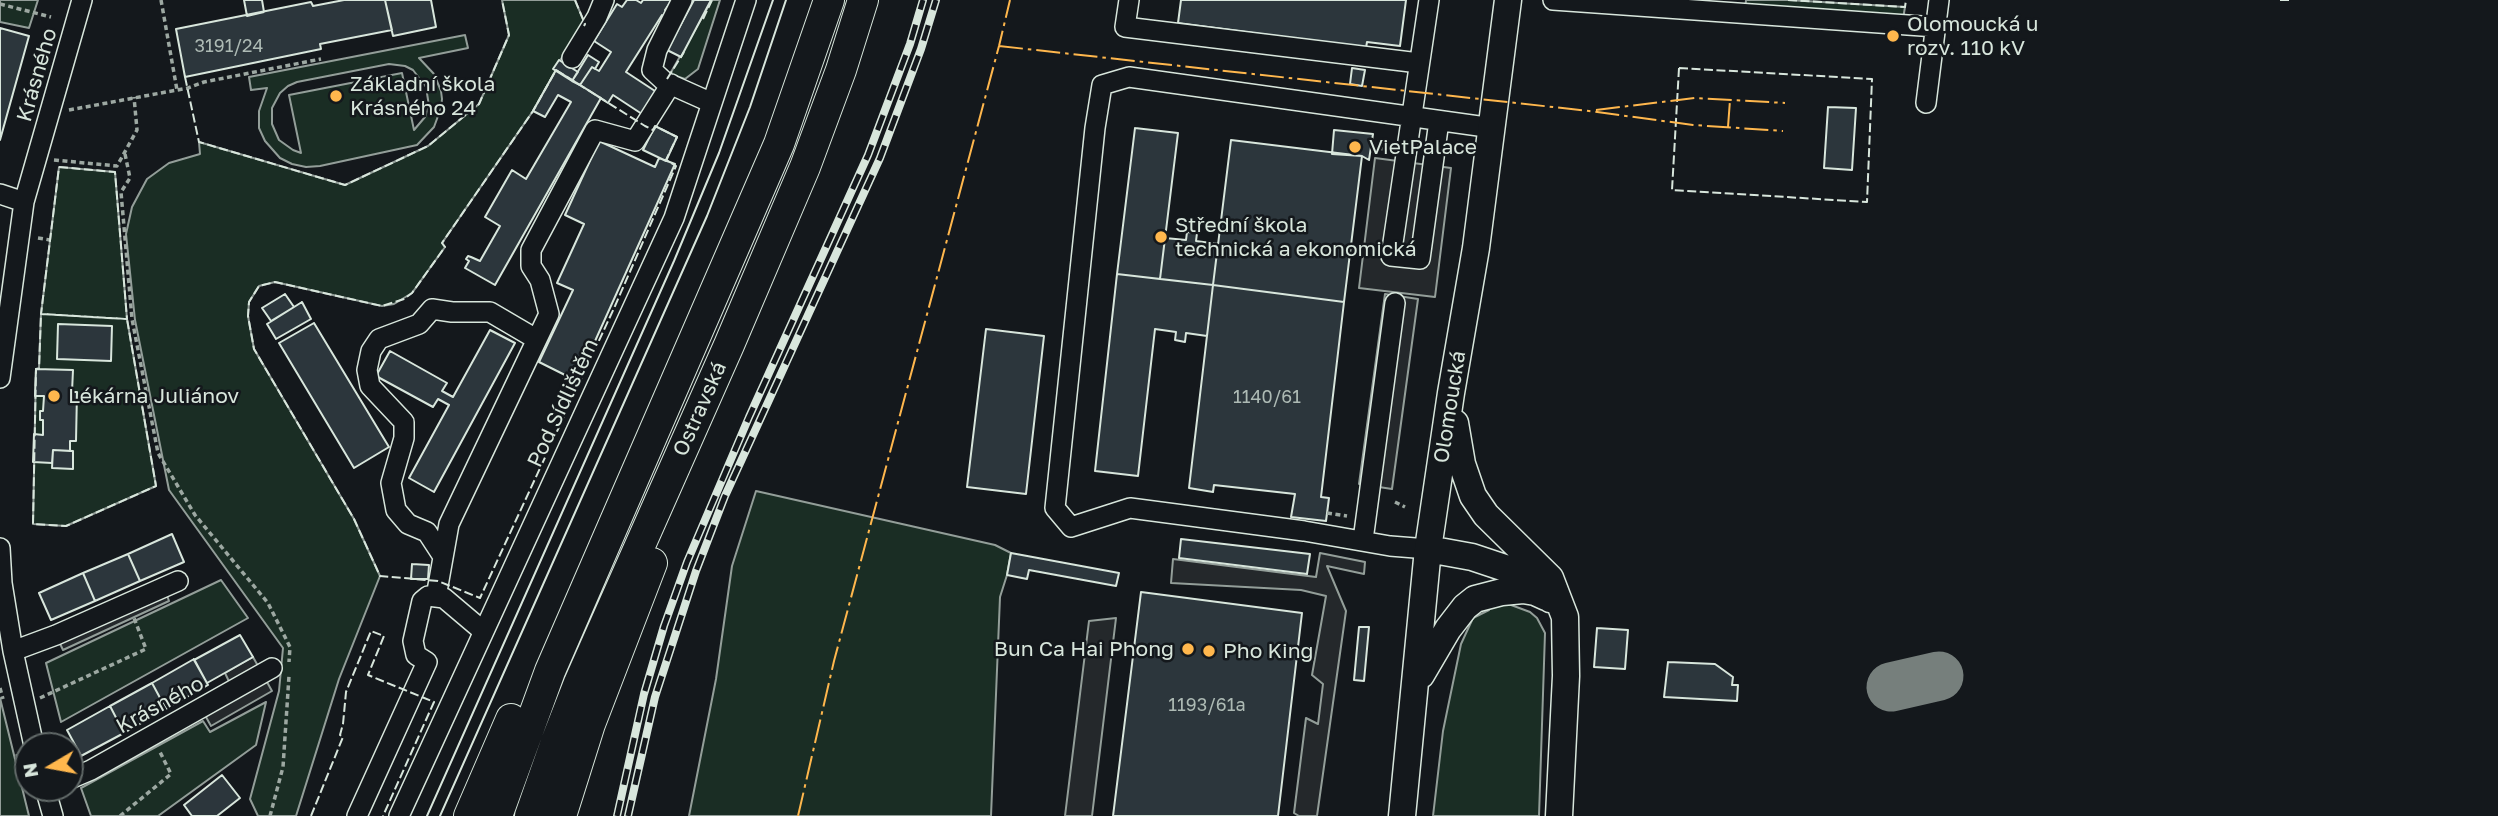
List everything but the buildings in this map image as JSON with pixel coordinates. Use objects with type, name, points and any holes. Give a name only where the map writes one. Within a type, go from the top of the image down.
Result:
[{"type":"highway","name":"Ostravská","points":[[497,816],[546,682],[779,144],[829,0]]},
{"type":"highway","name":"Ostravská","points":[[530,816],[579,683],[805,167],[841,70],[863,0]]},
{"type":"highway","points":[[561,816],[590,724],[688,473],[729,345]]},
{"type":"highway","points":[[469,816],[548,633],[621,485],[652,438]]},
{"type":"main road","name":"Olomoucká","points":[[1402,816],[1428,549],[1493,128],[1508,0]]},
{"type":"main road","points":[[1451,393],[1462,464],[1469,488],[1486,515],[1550,578],[1565,617],[1567,648],[1559,816]]},
{"type":"main road","points":[[1428,549],[1472,557],[1514,571],[1539,587],[1551,600],[1562,621],[1567,648]]},
{"type":"main road","points":[[1415,686],[1448,629],[1475,599],[1523,590],[1535,592],[1551,600]]},
{"type":"street","name":"Krásného","points":[[0,378],[8,254],[82,0]]},
{"type":"street","points":[[572,58],[604,0]]},
{"type":"street","points":[[682,0],[657,50],[652,70],[671,84],[712,103]]},
{"type":"street","name":"Pod Sídlištěm","points":[[399,816],[674,218],[746,0]]},
{"type":"street","points":[[1129,0],[1125,27],[1419,63]]},
{"type":"street","points":[[1429,0],[1391,256],[1420,259],[1439,121]]},
{"type":"street","points":[[1553,0],[1936,27]]},
{"type":"street","points":[[1926,103],[1939,0]]},
{"type":"street","points":[[1428,549],[1390,546],[1130,508],[1071,527],[1055,508],[1095,128],[1102,85],[1129,77],[1493,128]]},
{"type":"street","points":[[436,597],[449,524],[549,314],[540,280],[531,266],[531,250],[595,130],[635,141],[671,84]]},
{"type":"street","points":[[0,194],[24,202]]},
{"type":"street","points":[[1363,540],[1395,303]]},
{"type":"street","points":[[442,555],[427,532],[408,524],[396,510],[391,484],[404,438],[404,422],[370,386],[367,370],[370,351],[379,339],[419,324],[432,309],[490,312],[536,339]]},
{"type":"street","points":[[0,548],[1,584],[31,732]]},
{"type":"street","points":[[13,651],[178,581]]},
{"type":"street","points":[[357,816],[427,662],[416,656],[413,640],[422,601],[428,596],[444,598],[484,631]]},
{"type":"street","name":"Krásného","points":[[84,773],[272,668]]},
{"type":"path","points":[[161,0],[177,90]]},
{"type":"path","points":[[0,4],[51,17]]},
{"type":"path","points":[[63,111],[321,59]]},
{"type":"path","points":[[50,160],[117,166],[138,130],[134,97]]},
{"type":"path","points":[[1371,147],[1394,150]]},
{"type":"path","points":[[125,154],[130,178],[121,192],[132,319],[158,453],[195,515],[268,603],[290,647],[282,767],[270,816]]},
{"type":"path","points":[[33,237],[50,240]]},
{"type":"path","points":[[1395,502],[1405,507]]},
{"type":"path","points":[[1327,513],[1356,517]]},
{"type":"path","points":[[38,699],[146,649],[128,603]]},
{"type":"path","points":[[120,816],[171,774],[161,753]]},
{"type":"green space","points":[[0,0],[38,0],[29,28],[0,22]]},
{"type":"green space","points":[[502,0],[575,0],[585,24],[554,69],[556,70],[533,111],[442,243],[445,247],[412,293],[394,304],[382,306],[275,282],[259,286],[249,302],[248,316],[254,349],[354,519],[380,576],[339,679],[296,816],[258,816],[250,799],[279,691],[283,648],[169,490],[135,320],[126,234],[132,207],[147,179],[169,163],[200,154],[199,142],[345,185],[428,146],[479,104],[509,35]]},
{"type":"green space","points":[[712,0],[720,0],[698,69],[685,79],[670,74]]},
{"type":"green space","points":[[1746,0],[1905,7],[1903,19],[1745,12]]},
{"type":"green space","points":[[465,35],[468,48],[419,58],[434,74],[442,99],[434,127],[417,145],[320,166],[292,164],[280,158],[265,141],[259,128],[259,111],[267,88],[251,90],[249,77]],"holes":[[[389,64],[413,70],[426,87],[429,106],[425,117],[414,130],[402,73],[289,95],[301,153],[279,140],[272,124],[272,108],[280,93],[288,86]]]},
{"type":"green space","points":[[59,167],[115,172],[127,319],[156,486],[66,526],[33,524],[36,369],[39,368],[41,314]]},
{"type":"green space","points":[[756,491],[995,545],[1011,553],[1000,597],[991,816],[689,816],[716,679],[732,566]]},
{"type":"green space","points":[[221,580],[248,618],[61,722],[46,663]]},
{"type":"green space","points":[[1503,602],[1530,612],[1537,618],[1545,633],[1539,816],[1433,816],[1443,731],[1461,644],[1473,618],[1489,610],[1487,603]]},
{"type":"green space","points":[[0,698],[14,755],[14,802],[26,802],[29,816],[0,816]]},
{"type":"green space","points":[[266,702],[256,745],[158,816],[91,816],[84,796],[84,786],[203,721],[210,732]]},
{"type":"shaded area","points":[[1375,158],[1451,168],[1435,297],[1359,288]]},
{"type":"shaded area","points":[[1385,294],[1418,299],[1392,489],[1359,484]]},
{"type":"shaded area","points":[[1320,553],[1365,562],[1364,574],[1327,566],[1346,611],[1317,816],[1299,816],[1294,813],[1306,718],[1318,724],[1323,684],[1312,675],[1326,596],[1301,590],[1171,583],[1173,559],[1316,577]]},
{"type":"shaded area","points":[[164,587],[169,601],[63,650],[56,635]]},
{"type":"shaded area","points":[[1116,618],[1092,816],[1065,816],[1089,621]]},
{"type":"shaded area","points":[[253,657],[272,691],[211,726],[201,708],[233,690],[225,673]]},
{"type":"taxiway","points":[[1891,687],[1939,676]]},
{"type":"tram line","points":[[427,816],[674,261],[719,153],[773,0]]},
{"type":"tram line","points":[[440,816],[707,216],[750,107],[786,0]]},
{"type":"railway","points":[[617,816],[644,694],[687,562],[749,417],[868,155],[910,44],[923,0]]},
{"type":"railway","points":[[628,816],[655,697],[696,571],[725,496],[880,158],[921,49],[936,0]]},
{"type":"fence","points":[[185,77],[199,142],[345,185],[428,146],[479,104],[509,35],[502,0]]},
{"type":"fence","points":[[575,0],[584,26]]},
{"type":"fence","points":[[703,19],[712,0]]},
{"type":"fence","points":[[1788,0],[1905,7],[1906,0]]},
{"type":"fence","points":[[2280,0],[2289,0]]},
{"type":"fence","points":[[667,79],[684,52]]},
{"type":"fence","points":[[1679,68],[1872,79],[1867,202],[1672,190],[1679,68]]},
{"type":"fence","points":[[556,70],[645,126],[653,130],[655,126],[677,137],[666,160],[676,166],[615,306],[480,598],[438,581],[380,576],[354,519],[254,349],[248,316],[249,302],[259,286],[275,282],[382,306],[404,299],[412,293],[445,247],[442,243],[533,111],[556,70]]},
{"type":"fence","points":[[59,167],[115,172],[127,319],[41,314],[59,167]]},
{"type":"fence","points":[[41,314],[127,319],[156,486],[66,526],[33,524],[36,369],[39,369],[41,314]]},
{"type":"fence","points":[[311,816],[343,737],[340,735],[346,692],[371,631],[384,636],[368,675],[434,702],[383,816]]},
{"type":"power","points":[[798,816],[834,661],[1010,0]]},
{"type":"power","points":[[999,46],[1589,111],[1693,125],[1783,131]]},
{"type":"power","points":[[1596,110],[1695,98],[1785,103]]},
{"type":"power","points":[[1728,127],[1730,100]]},
{"type":"place","name":"Olomoucká u rozv. 110 kV","points":[[1893,36]]},
{"type":"place","name":"Základní škola Krásného 24","points":[[336,96]]},
{"type":"place","name":"VietPalace","points":[[1355,147]]},
{"type":"place","name":"Střední škola technická a ekonomická","points":[[1161,237]]},
{"type":"place","name":"Lékárna Juliánov","points":[[54,396]]},
{"type":"place","name":"Bun Ca Hai Phong","points":[[1188,649]]},
{"type":"place","name":"Pho King","points":[[1209,651]]}]
